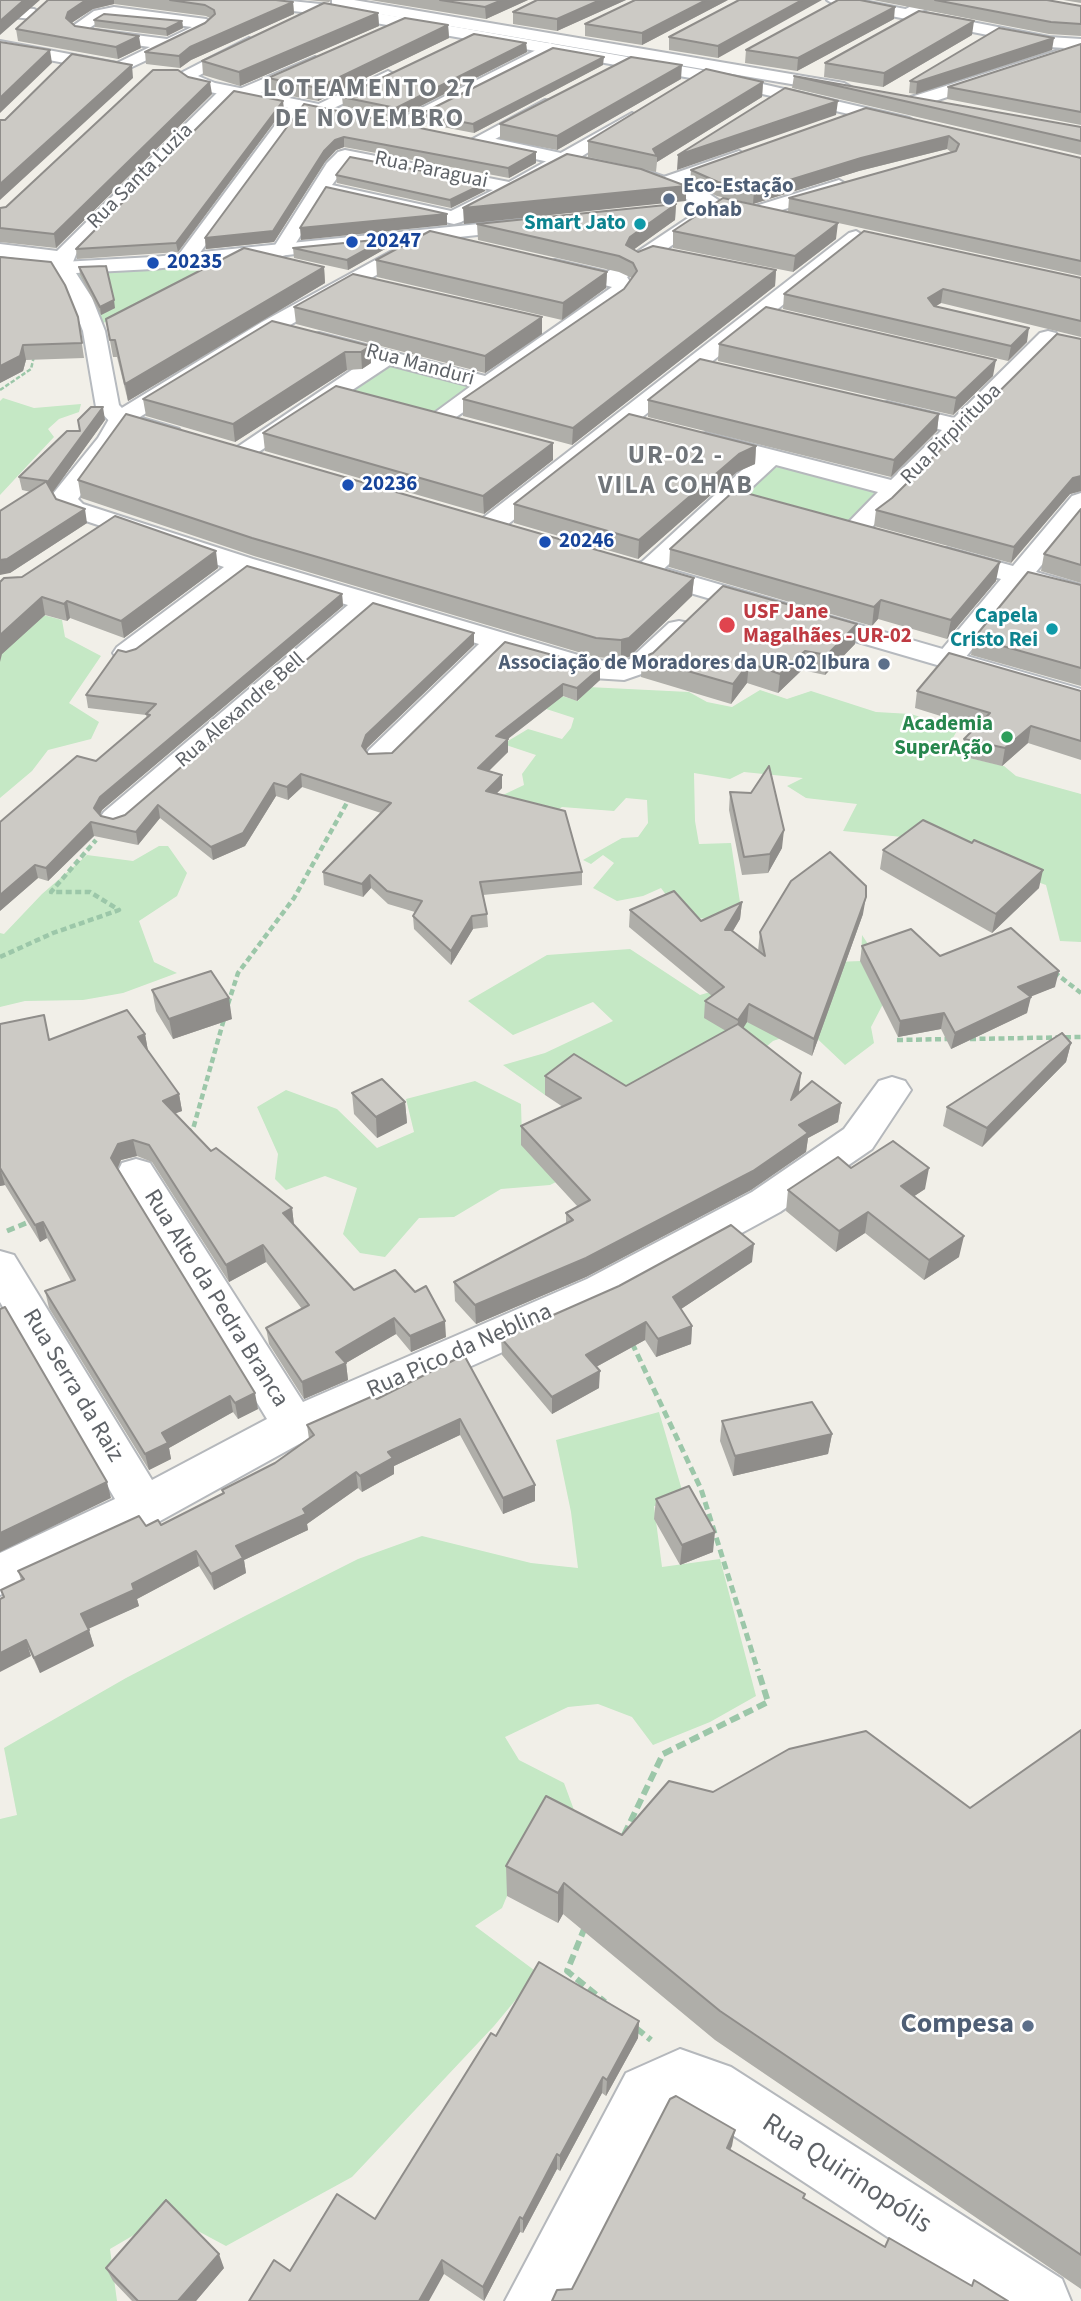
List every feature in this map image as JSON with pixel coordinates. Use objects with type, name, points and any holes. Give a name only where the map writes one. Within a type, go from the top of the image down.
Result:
[{"type":"street","points":[[237,0],[335,4],[480,31],[554,43],[643,52],[862,91]]},
{"type":"street","points":[[893,29],[936,0]]},
{"type":"street","points":[[817,14],[838,1],[1081,48]]},
{"type":"street","points":[[184,76],[198,66],[335,4]]},
{"type":"street","points":[[380,34],[438,5]]},
{"type":"street","points":[[0,11],[38,11],[1,42]]},
{"type":"street","points":[[119,68],[167,44],[206,24],[114,12],[100,14],[79,27],[80,32],[167,44]]},
{"type":"street","points":[[450,46],[512,16]]},
{"type":"street","points":[[383,122],[584,27]]},
{"type":"street","points":[[971,45],[995,31]]},
{"type":"street","points":[[604,74],[666,41]]},
{"type":"street","points":[[1,42],[119,68],[184,76],[196,83],[236,93],[422,130]]},
{"type":"street","points":[[554,43],[626,61],[783,92],[931,128]]},
{"type":"street","points":[[917,101],[1081,48]]},
{"type":"street","points":[[721,66],[745,53]]},
{"type":"street","points":[[236,93],[330,56]]},
{"type":"street","points":[[57,73],[69,58]]},
{"type":"street","points":[[800,80],[823,67]]},
{"type":"street","points":[[184,261],[308,107],[404,68]]},
{"type":"street","points":[[679,89],[702,75]]},
{"type":"street","points":[[760,107],[783,92]]},
{"type":"street","name":"Rua Santa Luzia","points":[[63,266],[236,93]]},
{"type":"street","points":[[897,97],[957,108]]},
{"type":"street","points":[[478,141],[558,98]]},
{"type":"street","points":[[282,250],[320,188],[454,218],[564,160],[645,110]]},
{"type":"street","points":[[828,125],[866,112]]},
{"type":"street","points":[[459,137],[656,180],[715,204],[791,222]]},
{"type":"street","points":[[656,180],[753,152]]},
{"type":"street","name":"Rua Paraguai","points":[[320,188],[336,163],[350,155],[513,188]]},
{"type":"street","points":[[656,180],[680,156]]},
{"type":"street","points":[[612,169],[619,180],[616,194]]},
{"type":"street","points":[[753,213],[857,181]]},
{"type":"street","points":[[669,212],[715,204]]},
{"type":"street","points":[[611,279],[715,204]]},
{"type":"street","points":[[0,263],[63,266],[184,261],[543,224]]},
{"type":"street","points":[[830,231],[881,242]]},
{"type":"street","points":[[480,249],[424,236],[270,327],[120,419],[109,440],[65,495],[65,501],[74,509],[244,565],[580,666],[624,671],[648,660],[716,593]]},
{"type":"street","points":[[523,536],[477,523],[576,456],[856,237]]},
{"type":"street","points":[[0,250],[63,266],[81,298],[94,331],[104,397],[108,407],[120,419],[275,464]]},
{"type":"street","points":[[649,252],[677,257]]},
{"type":"street","points":[[187,283],[242,255],[304,269]]},
{"type":"street","points":[[438,419],[620,293],[623,284],[532,261]]},
{"type":"street","points":[[0,275],[63,266]]},
{"type":"street","points":[[328,274],[379,286]]},
{"type":"street","points":[[772,277],[800,283]]},
{"type":"street","points":[[762,313],[788,319]]},
{"type":"street","points":[[94,331],[118,319]]},
{"type":"street","points":[[537,324],[563,330]]},
{"type":"street","name":"Rua Manduri","points":[[270,327],[489,384]]},
{"type":"street","name":"Rua Pirpirituba","points":[[854,530],[1014,372],[1059,341],[1021,332]]},
{"type":"street","points":[[216,447],[334,391],[387,358]]},
{"type":"street","points":[[695,365],[720,370]]},
{"type":"street","points":[[989,366],[1014,372]]},
{"type":"street","points":[[334,391],[360,398]]},
{"type":"street","points":[[859,402],[961,427]]},
{"type":"street","points":[[412,412],[463,426]]},
{"type":"street","points":[[622,420],[647,426]]},
{"type":"street","points":[[685,435],[898,489]]},
{"type":"street","points":[[551,449],[576,456]]},
{"type":"street","points":[[772,456],[742,501],[633,568],[1081,698]]},
{"type":"street","points":[[949,659],[1081,500]]},
{"type":"street","points":[[80,543],[113,521]]},
{"type":"street","points":[[917,547],[1081,593]]},
{"type":"street","points":[[127,653],[244,565]]},
{"type":"street","name":"Rua Alexandre Bell","points":[[115,819],[367,603]]},
{"type":"street","points":[[380,757],[499,640]]},
{"type":"street","name":"Rua Pico da Neblina","points":[[0,1575],[144,1507],[294,1425],[602,1290],[766,1202],[858,1139],[892,1090]]},
{"type":"street","name":"Rua Alto da Pedra Branca","points":[[136,1173],[294,1425]]},
{"type":"street","name":"Rua Serra da Raiz","points":[[0,1266],[144,1507]]},
{"type":"street","name":"Rua Quirinopólis","points":[[646,2093],[660,2084],[680,2077],[710,2087],[1040,2301]]},
{"type":"street","points":[[536,2301],[646,2093]]},
{"type":"path","points":[[0,390],[31,369],[34,356]]},
{"type":"path","points":[[136,1173],[193,1129],[238,973],[294,898],[337,817],[380,757]]},
{"type":"path","points":[[0,957],[53,933],[119,910],[90,892],[51,892],[68,868],[115,819]]},
{"type":"path","points":[[1051,970],[1081,993]]},
{"type":"path","points":[[897,1040],[1081,1037]]},
{"type":"path","points":[[0,1235],[37,1218]]},
{"type":"path","points":[[602,1290],[648,1371],[701,1489],[768,1703],[663,1754],[641,1805],[620,1841]]},
{"type":"path","points":[[586,1923],[567,1971],[607,2004]]},
{"type":"path","points":[[627,2020],[657,2045],[646,2093]]},
{"type":"green space","points":[[248,254],[97,326],[62,268]]},
{"type":"green space","points":[[390,365],[475,388],[438,414],[355,393],[350,389]]},
{"type":"green space","points":[[3,398],[34,408],[81,404],[79,412],[59,419],[48,429],[54,437],[0,495],[0,401]]},
{"type":"green space","points":[[788,467],[880,494],[855,519],[843,521],[751,497],[746,493],[770,470]]},
{"type":"green space","points":[[0,603],[62,620],[65,637],[101,656],[69,703],[99,722],[91,739],[48,750],[32,771],[0,798]]},
{"type":"green space","points":[[588,687],[689,692],[707,702],[732,707],[760,690],[787,699],[811,691],[876,712],[911,714],[958,729],[951,741],[961,756],[1004,766],[1016,776],[1081,794],[1081,942],[1060,941],[1046,885],[912,838],[843,831],[857,804],[806,798],[787,786],[803,778],[744,772],[730,779],[694,773],[695,821],[699,844],[731,843],[740,902],[723,920],[682,917],[661,888],[643,896],[617,901],[593,888],[614,863],[603,855],[591,864],[583,860],[622,838],[638,837],[648,823],[647,800],[626,798],[614,811],[562,807],[544,819],[486,803],[524,785],[522,774],[536,755],[503,744],[528,729],[562,739],[571,728],[574,718],[534,705],[549,692],[578,701]]},
{"type":"green space","points":[[159,846],[168,846],[187,873],[177,896],[139,921],[154,962],[177,973],[123,993],[83,1000],[25,1001],[0,1007],[0,933],[4,934],[42,894],[87,855],[133,861]]},
{"type":"green space","points":[[862,935],[894,983],[871,1027],[874,1043],[845,1065],[807,1029],[773,1041],[746,1064],[588,1166],[550,1185],[501,1189],[454,1217],[419,1218],[385,1257],[360,1253],[343,1234],[357,1188],[325,1176],[286,1190],[275,1179],[278,1154],[257,1107],[286,1090],[337,1109],[377,1148],[414,1132],[406,1099],[475,1081],[521,1104],[522,1139],[572,1112],[573,1073],[545,1095],[503,1065],[545,1053],[613,1021],[593,1002],[513,1035],[468,1001],[547,955],[630,949],[700,995],[809,963],[861,961]]},
{"type":"green space","points":[[659,1412],[687,1507],[654,1506],[662,1567],[720,1559],[756,1696],[710,1722],[653,1745],[632,1717],[598,1704],[568,1707],[505,1737],[519,1760],[564,1783],[574,1810],[596,1827],[507,1896],[502,1908],[475,1926],[538,1973],[494,2026],[352,2177],[226,2246],[168,2215],[110,2249],[117,2301],[0,2301],[0,1819],[17,1815],[4,1748],[126,1678],[243,1617],[358,1559],[422,1536],[531,1563],[578,1568],[571,1512],[556,1440]]},
{"type":"building","points":[[0,0],[24,0],[0,21]]},
{"type":"building","points":[[48,0],[86,0],[68,12],[66,18],[75,26],[139,36],[116,47],[16,29]]},
{"type":"building","points":[[170,0],[293,2],[190,47],[179,56],[145,52],[205,23],[215,14],[214,10],[205,5]]},
{"type":"building","points":[[440,0],[502,0],[485,7]]},
{"type":"building","points":[[537,0],[600,0],[557,19],[513,12]]},
{"type":"building","points":[[635,0],[706,0],[642,33],[585,24]]},
{"type":"building","points":[[739,0],[802,0],[718,46],[669,37]]},
{"type":"building","points":[[838,0],[860,0],[895,7],[798,58],[746,50]]},
{"type":"building","points":[[935,0],[1047,0],[1081,6],[1081,24],[1051,22]]},
{"type":"building","points":[[324,3],[378,13],[239,72],[202,61]]},
{"type":"building","points":[[919,11],[974,21],[884,73],[825,63]]},
{"type":"building","points":[[104,14],[182,21],[166,29],[94,20]]},
{"type":"building","points":[[405,18],[448,25],[317,88],[268,78]]},
{"type":"building","points":[[999,28],[1054,38],[917,82],[910,81]]},
{"type":"building","points":[[474,34],[526,43],[396,108],[342,97]]},
{"type":"building","points":[[0,42],[50,50],[0,98]]},
{"type":"building","points":[[1081,44],[1081,112],[948,87]]},
{"type":"building","points":[[553,48],[604,57],[473,124],[421,114]]},
{"type":"building","points":[[72,54],[132,65],[0,184],[0,120],[5,120]]},
{"type":"building","points":[[631,57],[682,65],[557,136],[500,124]]},
{"type":"building","points":[[706,69],[763,82],[653,149],[657,156],[588,141]]},
{"type":"building","points":[[153,70],[178,70],[188,77],[210,82],[54,234],[0,228],[0,208],[6,207]]},
{"type":"building","points":[[794,76],[1081,127],[1081,141]]},
{"type":"building","points":[[785,88],[838,101],[678,155]]},
{"type":"building","points":[[234,91],[283,101],[176,243],[76,249]]},
{"type":"building","points":[[304,104],[536,152],[508,168],[344,137],[335,140],[324,151],[273,231],[205,238]]},
{"type":"building","points":[[866,108],[1081,158],[1081,261],[789,198],[956,151],[959,144],[949,136],[861,158],[754,191],[718,182],[691,170]]},
{"type":"building","points":[[567,154],[641,169],[686,186],[463,208]]},
{"type":"building","points":[[350,157],[485,183],[450,200],[336,175]]},
{"type":"building","points":[[326,187],[447,214],[300,228]]},
{"type":"building","points":[[723,198],[838,223],[795,256],[673,231]]},
{"type":"building","points":[[676,204],[630,237],[626,245],[638,252],[653,246],[776,270],[573,428],[463,399],[624,289],[637,271],[633,263],[619,256],[477,224]]},
{"type":"building","points":[[430,231],[607,272],[563,303],[376,260]]},
{"type":"building","points":[[864,231],[1081,278],[1081,321],[943,289],[928,298],[934,306],[1029,328],[1011,346],[784,294]]},
{"type":"building","points":[[385,239],[347,260],[293,248]]},
{"type":"building","points":[[244,248],[324,267],[125,384],[115,340],[110,340],[106,319]]},
{"type":"building","points":[[0,257],[51,262],[65,285],[78,317],[82,343],[23,345],[20,356],[0,366]]},
{"type":"building","points":[[106,266],[114,300],[100,307],[79,267]]},
{"type":"building","points":[[353,274],[542,317],[485,356],[294,307]]},
{"type":"building","points":[[766,307],[996,360],[956,398],[719,344]]},
{"type":"building","points":[[272,321],[370,346],[361,352],[345,352],[233,424],[143,399]]},
{"type":"building","points":[[1057,334],[1081,339],[1081,476],[1073,478],[1014,547],[876,510],[892,498]]},
{"type":"building","points":[[700,359],[939,414],[894,460],[648,400]]},
{"type":"building","points":[[336,386],[553,443],[483,496],[263,433]]},
{"type":"building","points":[[91,407],[103,407],[47,483],[56,499],[85,509],[7,559],[0,560],[0,511],[47,481],[19,477],[67,431],[80,431],[78,420]]},
{"type":"building","points":[[126,414],[694,578],[629,638],[596,638],[252,538],[78,480]]},
{"type":"building","points":[[629,414],[756,446],[739,454],[639,540],[514,504]]},
{"type":"building","points":[[735,490],[1000,562],[951,620],[881,600],[874,607],[670,549]]},
{"type":"building","points":[[1081,509],[1081,565],[1044,554]]},
{"type":"building","points":[[115,516],[216,551],[121,621],[67,601],[64,604],[42,597],[0,635],[0,582],[4,578],[22,577]]},
{"type":"building","points":[[247,566],[342,594],[100,797],[94,808],[101,816],[113,819],[125,815],[373,603],[474,633],[366,735],[362,746],[368,754],[392,753],[505,642],[600,668],[577,688],[563,684],[496,736],[508,739],[478,768],[502,775],[486,791],[565,811],[582,872],[480,882],[487,914],[472,916],[451,951],[413,916],[422,901],[387,891],[370,875],[362,884],[323,872],[391,803],[301,774],[287,787],[274,783],[243,833],[211,847],[158,805],[136,832],[91,822],[46,868],[35,865],[0,895],[0,822],[77,756],[96,761],[150,715],[146,714],[156,704],[86,695],[118,650],[126,652],[136,649]]},
{"type":"building","points":[[1028,572],[1081,585],[1081,668],[974,638]]},
{"type":"building","points":[[723,586],[857,624],[827,655],[805,651],[780,674],[749,663],[733,684],[642,658],[653,653]]},
{"type":"building","points":[[949,653],[1081,691],[1081,741],[1031,726],[1005,748],[964,739],[990,713],[917,691]]},
{"type":"building","points":[[769,766],[784,830],[770,854],[744,857],[730,792],[751,793]]},
{"type":"building","points":[[923,820],[972,843],[974,840],[1043,870],[996,914],[883,850]]},
{"type":"building","points":[[830,852],[866,886],[866,897],[814,1039],[749,1004],[738,1020],[705,1001],[724,987],[630,910],[674,891],[701,921],[742,902],[725,930],[731,930],[765,956],[760,932],[791,881]]},
{"type":"building","points":[[1011,928],[1059,971],[1018,987],[1031,997],[955,1033],[944,1013],[900,1021],[862,946],[911,929],[940,956]]},
{"type":"building","points":[[211,971],[229,998],[169,1019],[152,990]]},
{"type":"building","points":[[127,1010],[145,1034],[138,1037],[179,1094],[163,1101],[211,1151],[216,1148],[292,1208],[283,1213],[354,1290],[395,1270],[415,1292],[426,1286],[445,1321],[410,1336],[394,1318],[336,1352],[346,1363],[302,1382],[266,1328],[309,1305],[263,1245],[226,1265],[149,1145],[133,1140],[118,1144],[111,1158],[255,1393],[235,1403],[230,1396],[162,1433],[168,1443],[145,1454],[45,1291],[75,1280],[43,1222],[35,1225],[0,1168],[0,1024],[44,1015],[49,1040]]},
{"type":"building","points":[[738,1024],[801,1073],[791,1100],[812,1081],[841,1103],[799,1125],[808,1133],[753,1171],[586,1258],[475,1305],[454,1282],[573,1220],[566,1213],[590,1200],[521,1126],[581,1098],[545,1076],[574,1054],[626,1086]]},
{"type":"building","points":[[1062,1033],[1071,1043],[987,1128],[947,1107]]},
{"type":"building","points":[[382,1079],[405,1102],[376,1117],[352,1093]]},
{"type":"building","points":[[893,1141],[929,1168],[901,1186],[964,1236],[929,1260],[868,1212],[839,1231],[788,1190],[838,1157],[851,1168]]},
{"type":"building","points":[[731,1225],[754,1244],[673,1297],[692,1326],[658,1339],[646,1322],[586,1355],[600,1371],[552,1397],[501,1338],[619,1286]]},
{"type":"building","points":[[5,1307],[107,1482],[0,1533],[0,1309]]},
{"type":"building","points":[[464,1355],[535,1485],[503,1498],[460,1419],[388,1452],[393,1458],[360,1476],[356,1472],[303,1509],[306,1514],[236,1546],[243,1558],[211,1574],[196,1551],[132,1584],[134,1590],[81,1614],[89,1630],[34,1658],[26,1640],[0,1653],[0,1599],[4,1597],[1,1590],[24,1579],[18,1571],[139,1516],[146,1526],[158,1520],[161,1525],[275,1463],[314,1435],[307,1425],[373,1396],[377,1399]]},
{"type":"building","points":[[812,1402],[832,1434],[735,1456],[722,1421]]},
{"type":"building","points":[[689,1486],[715,1532],[682,1545],[656,1499]]},
{"type":"building","points":[[1081,1730],[1081,2255],[720,2011],[564,1883],[558,1893],[506,1866],[546,1796],[622,1835],[669,1781],[713,1792],[789,1749],[866,1731],[970,1808]]},
{"type":"building","points":[[539,1962],[639,2021],[607,2080],[603,2077],[560,2156],[557,2154],[523,2219],[520,2217],[483,2287],[442,2260],[419,2301],[249,2301],[274,2260],[290,2271],[337,2194],[375,2219],[491,2033],[496,2036]]},
{"type":"building","points":[[676,2096],[735,2130],[727,2148],[805,2194],[803,2198],[885,2247],[889,2238],[972,2286],[974,2280],[1008,2301],[552,2301],[557,2290],[572,2289],[670,2099]]},
{"type":"building","points":[[166,2200],[219,2254],[178,2301],[138,2301],[106,2268]]},
{"type":"place","name":"Eco-Estação Cohab","points":[[669,199]]},
{"type":"place","name":"Smart Jato","points":[[640,224]]},
{"type":"place","name":"20247","points":[[352,242]]},
{"type":"place","name":"20235","points":[[153,263]]},
{"type":"place","name":"20236","points":[[348,485]]},
{"type":"place","name":"20246","points":[[545,542]]},
{"type":"place","name":"USF Jane Magalhães - UR-02","points":[[727,625]]},
{"type":"place","name":"Capela Cristo Rei","points":[[1052,629]]},
{"type":"place","name":"Associação de Moradores da UR-02 Ibura","points":[[884,664]]},
{"type":"place","name":"Academia SuperAção","points":[[1007,737]]},
{"type":"place","name":"Compesa","points":[[1028,2026]]},
{"type":"district","name":"LOTEAMENTO 27 DE NOVEMBRO","points":[[370,105]]},
{"type":"district","name":"UR-02 - VILA COHAB","points":[[676,472]]}]
